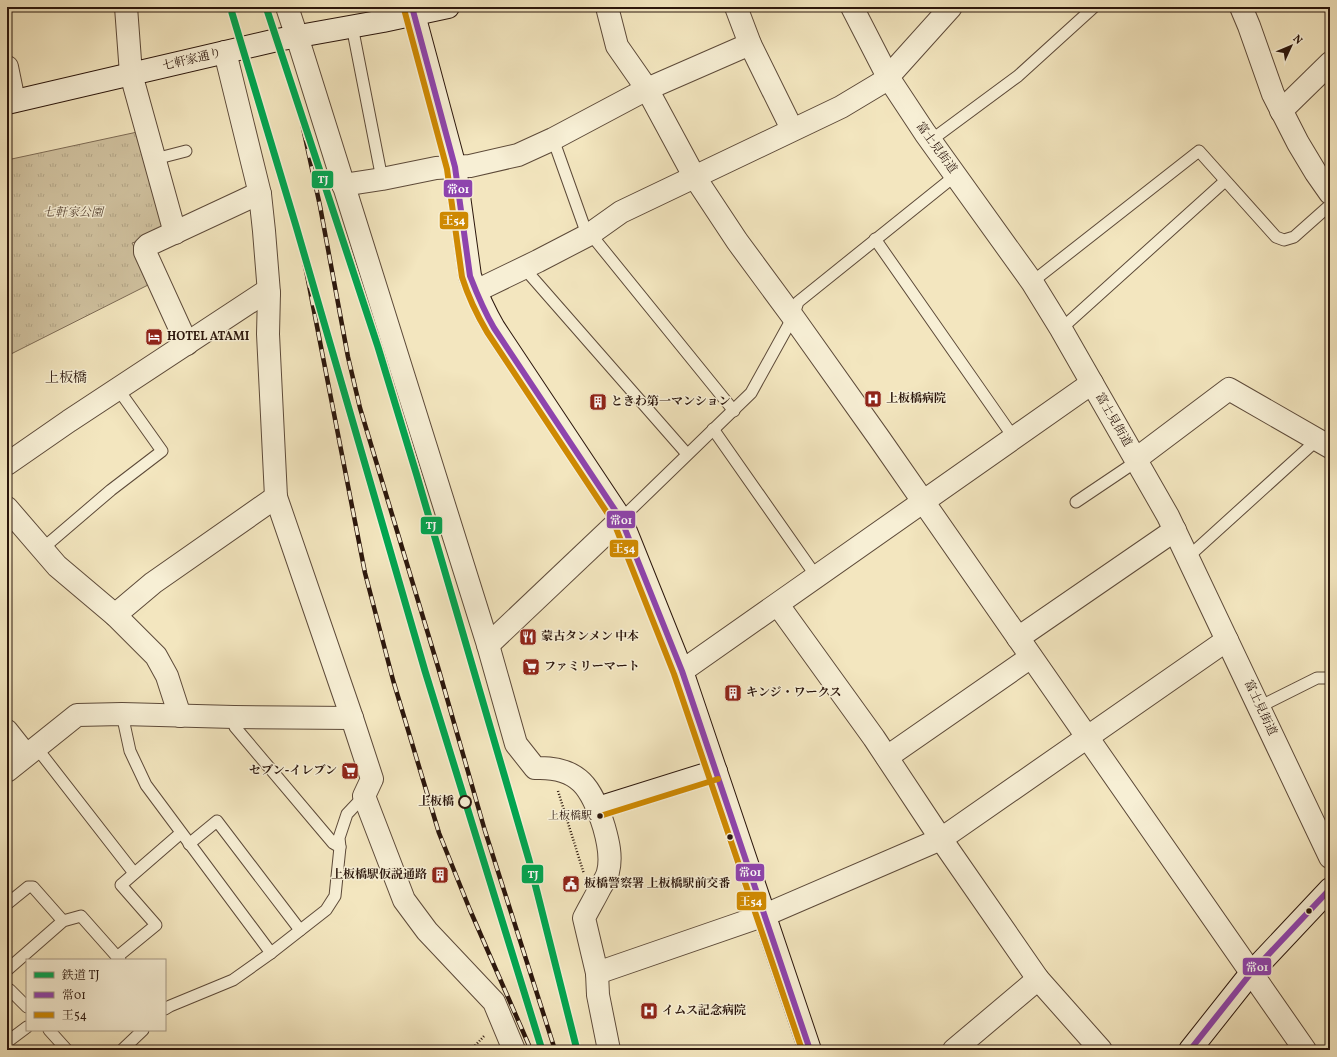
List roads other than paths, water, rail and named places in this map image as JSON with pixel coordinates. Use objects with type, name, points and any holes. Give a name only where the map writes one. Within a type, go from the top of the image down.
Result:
[{"type":"street","points":[[126,7],[131,74],[175,233]]},
{"type":"street","points":[[287,7],[488,645],[516,744],[535,768],[562,770],[578,778],[589,791],[598,808],[607,838],[610,859],[608,873],[584,918],[597,972],[598,995],[609,1050]]},
{"type":"street","name":"七軒家通り","points":[[10,102],[225,52],[297,36],[352,26],[413,10],[448,7]]},
{"type":"street","points":[[607,7],[617,46],[647,89],[694,176],[737,241],[794,317],[879,438],[1305,1050]]},
{"type":"street","points":[[736,7],[750,44],[792,129]]},
{"type":"street","name":"富士見街道","points":[[852,7],[888,77],[930,141],[1032,282],[1137,460],[1175,530],[1330,857]]},
{"type":"street","points":[[476,291],[590,234],[621,212],[792,129],[841,107],[888,77],[951,7]]},
{"type":"street","points":[[1241,7],[1272,94],[1312,167],[1330,192]]},
{"type":"street","points":[[413,10],[455,167],[470,276],[482,308],[621,519],[682,671],[810,1050]]},
{"type":"street","points":[[343,185],[436,168],[470,166],[518,155],[647,89],[750,44]]},
{"type":"street","points":[[225,52],[260,194],[268,293],[268,334],[276,498],[372,779],[364,796],[404,900],[427,931],[494,1002],[514,1050]]},
{"type":"street","points":[[1281,111],[1330,63]]},
{"type":"street","points":[[7,67],[10,102]]},
{"type":"street","points":[[187,344],[145,252],[146,248],[148,245],[260,194]]},
{"type":"street","points":[[7,464],[262,294],[268,293]]},
{"type":"street","points":[[682,671],[778,605],[816,576],[922,501],[1092,384]]},
{"type":"street","points":[[1137,460],[1229,389],[1323,443]]},
{"type":"street","points":[[116,615],[153,582],[276,498]]},
{"type":"street","points":[[7,508],[57,566],[116,615],[156,656],[167,676],[180,716]]},
{"type":"street","points":[[488,645],[621,519]]},
{"type":"street","points":[[1018,638],[1175,530]]},
{"type":"street","points":[[778,605],[887,758],[1038,979],[1101,1050]]},
{"type":"street","points":[[597,972],[765,915],[941,839],[1086,736],[1227,640]]},
{"type":"street","points":[[887,758],[1031,657]]},
{"type":"street","points":[[7,771],[77,715],[122,714],[352,718]]},
{"type":"street","points":[[7,731],[31,751]]},
{"type":"street","points":[[598,808],[716,771]]},
{"type":"street","points":[[1190,1050],[1251,973],[1330,889]]},
{"type":"street","points":[[954,1050],[1038,979]]},
{"type":"lane","points":[[930,141],[1018,76],[1094,7]]},
{"type":"lane","points":[[352,26],[382,179]]},
{"type":"lane","points":[[553,138],[584,226],[734,411]]},
{"type":"lane","points":[[155,159],[186,151]]},
{"type":"lane","points":[[1032,282],[1199,151],[1276,237],[1284,240],[1294,237],[1330,205]]},
{"type":"lane","points":[[621,519],[751,393],[794,317],[798,302],[956,175]]},
{"type":"lane","points":[[1061,329],[1225,181]]},
{"type":"lane","points":[[876,239],[1014,438]]},
{"type":"lane","points":[[524,268],[688,454]]},
{"type":"lane","points":[[42,549],[110,490],[162,451],[118,389]]},
{"type":"lane","points":[[713,429],[816,576]]},
{"type":"lane","points":[[1188,557],[1323,443]]},
{"type":"lane","points":[[1076,502],[1137,460]]},
{"type":"lane","points":[[1259,707],[1317,678],[1330,678]]},
{"type":"lane","points":[[122,714],[130,751],[146,785],[271,953]]},
{"type":"lane","points":[[234,717],[236,727],[333,843],[340,847]]},
{"type":"lane","points":[[31,751],[134,873]]},
{"type":"lane","points":[[166,1008],[233,980],[271,953],[326,910],[334,896],[340,847],[339,838],[348,814],[364,796]]},
{"type":"lane","points":[[189,844],[216,821],[300,930]]},
{"type":"lane","points":[[7,970],[64,921],[81,916],[118,959],[156,925],[121,885],[181,833]]},
{"type":"lane","points":[[7,904],[28,887],[33,887],[64,921]]},
{"type":"lane","points":[[7,989],[10,990],[26,1006]]},
{"type":"lane","points":[[7,1042],[26,1028]]},
{"type":"lane","points":[[50,1031],[67,1050]]},
{"type":"lane","points":[[122,1050],[142,1031]]},
{"type":"railway","points":[[290,79],[302,123],[320,206],[348,357],[360,408],[438,667],[485,831],[555,1050]]},
{"type":"railway","points":[[296,226],[307,275],[365,573],[393,680],[439,833],[470,910],[531,1050]]},
{"type":"rail line","name":"TJ","points":[[266,7],[378,347],[417,476],[529,860],[577,1050]]},
{"type":"rail line","name":"TJ","points":[[232,13],[296,226],[425,671],[542,1050]]},
{"type":"place","name":"HOTEL ATAMI","points":[[154,337]]},
{"type":"place","name":"上板橋病院","points":[[873,399]]},
{"type":"place","name":"ときわ第一マンション","points":[[598,402]]},
{"type":"place","name":"蒙古タンメン 中本","points":[[528,637]]},
{"type":"place","name":"ファミリーマート","points":[[531,667]]},
{"type":"place","name":"キンジ・ワークス","points":[[733,693]]},
{"type":"place","name":"セブン-イレブン","points":[[350,771]]},
{"type":"place","name":"上板橋","points":[[465,802]]},
{"type":"place","name":"上板橋駅","points":[[600,816]]},
{"type":"place","name":"上板橋駅仮説通路","points":[[440,875]]},
{"type":"place","name":"板橋警察署 上板橋駅前交番","points":[[571,884]]},
{"type":"place","name":"イムス記念病院","points":[[649,1011]]},
{"type":"district","name":"上板橋","points":[[66,378]]},
{"type":"park label","name":"七軒家公園","points":[[73,213]]}]
